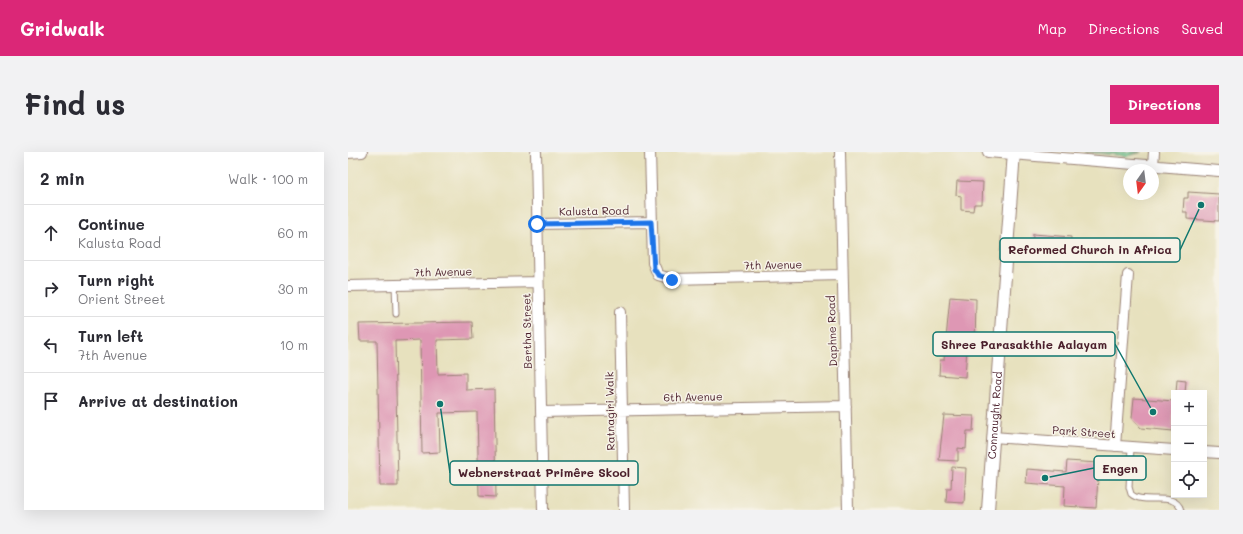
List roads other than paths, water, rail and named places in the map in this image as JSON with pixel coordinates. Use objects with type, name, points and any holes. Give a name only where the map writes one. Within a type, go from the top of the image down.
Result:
[{"type":"street","points":[[348,153],[362,152]]},
{"type":"street","name":"Bertha Street","points":[[536,152],[543,510]]},
{"type":"street","points":[[650,152],[651,222]]},
{"type":"street","name":"Daphne Road","points":[[840,152],[848,510]]},
{"type":"street","points":[[988,152],[1141,164]]},
{"type":"street","points":[[1153,164],[1154,152]]},
{"type":"street","name":"Connaught Road","points":[[988,510],[1014,153]]},
{"type":"street","points":[[1159,166],[1219,171]]},
{"type":"street","name":"Kalusta Road","points":[[537,224],[651,222]]},
{"type":"street","name":"7th Avenue","points":[[651,222],[653,262],[658,275],[672,280],[842,275]]},
{"type":"street","points":[[1115,446],[1128,274]]},
{"type":"street","name":"7th Avenue","points":[[348,286],[538,282]]},
{"type":"street","name":"Ratnagiri Walk","points":[[620,312],[624,510]]},
{"type":"street","name":"6th Avenue","points":[[541,412],[846,406]]},
{"type":"street","name":"Park Street","points":[[993,437],[1171,450]]},
{"type":"street","points":[[1207,452],[1219,453]]},
{"type":"lane","points":[[395,286],[396,314]]},
{"type":"lane","points":[[1131,447],[1129,488],[1131,494],[1135,498],[1173,501],[1179,505],[1181,510]]},
{"type":"place","name":"Reformed Church in Africa","points":[[1201,205]]},
{"type":"place","name":"Webnerstraat Primêre Skool","points":[[440,404]]},
{"type":"place","name":"Shree Parasakthie Aalayam","points":[[1153,412]]},
{"type":"place","name":"Engen","points":[[1045,478]]}]
